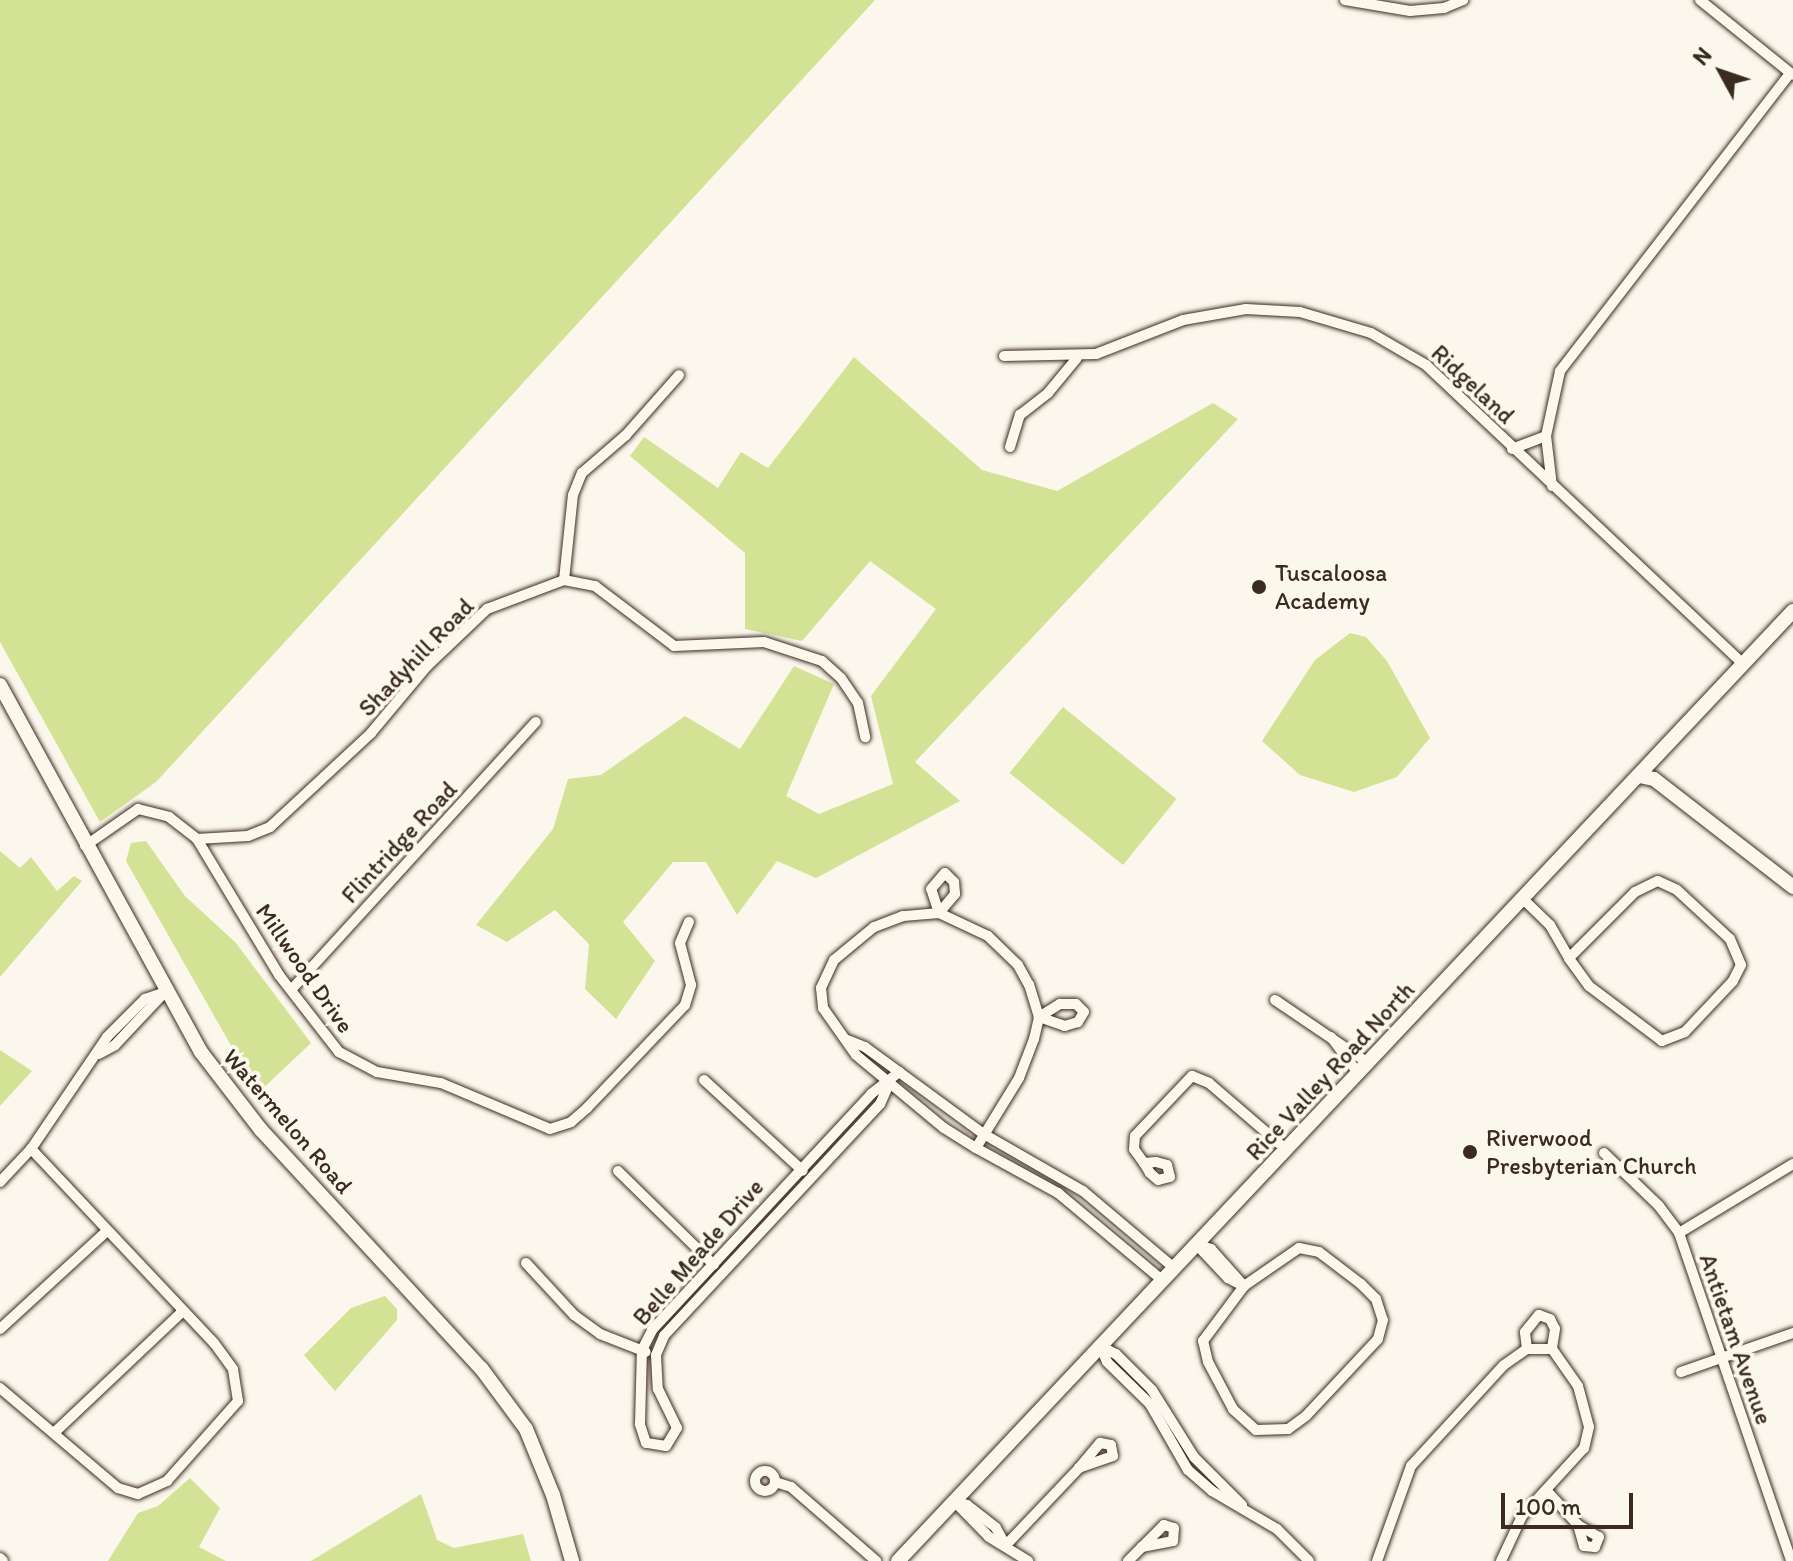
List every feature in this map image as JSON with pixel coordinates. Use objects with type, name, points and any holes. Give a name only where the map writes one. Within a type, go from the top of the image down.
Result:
[{"type":"street","points":[[1345,0],[1410,11],[1444,8],[1463,0]]},
{"type":"street","name":"Ridgeland","points":[[1552,486],[1546,436],[1553,390],[1570,353],[1792,74],[1700,0]]},
{"type":"street","name":"Ridgeland","points":[[1077,358],[1204,315],[1257,309],[1320,316],[1409,352],[1743,664]]},
{"type":"street","points":[[1004,356],[1077,358]]},
{"type":"street","points":[[1010,447],[1020,415],[1048,393],[1077,358]]},
{"type":"street","points":[[679,375],[626,435],[582,473],[573,495],[564,580],[595,586],[674,646],[764,642],[822,661],[841,678],[858,703],[865,737]]},
{"type":"street","points":[[1512,449],[1546,436]]},
{"type":"street","name":"Shadyhill Road","points":[[197,839],[248,836],[270,827],[371,733],[427,666],[487,609],[564,580]]},
{"type":"street","name":"Rice Valley Road North","points":[[898,1561],[1793,611]]},
{"type":"street","name":"Watermelon Road","points":[[0,685],[85,846],[201,1052],[261,1130],[432,1313],[513,1410],[545,1474],[572,1561]]},
{"type":"street","name":"Flintridge Road","points":[[291,990],[536,722]]},
{"type":"street","points":[[1639,776],[1654,779],[1793,887]]},
{"type":"street","name":"Millwood Drive","points":[[85,846],[138,809],[160,812],[197,839],[291,990],[331,1045],[357,1064],[441,1083],[550,1129],[579,1115],[685,1005],[691,985],[680,943],[689,922]]},
{"type":"street","points":[[1522,898],[1557,934],[1569,958],[1589,986],[1662,1041],[1685,1032],[1733,981],[1741,965],[1730,939],[1677,890],[1658,881],[1635,892],[1569,958]]},
{"type":"street","points":[[976,1148],[982,1133],[1019,1078],[1039,1017],[1029,985],[1004,949],[988,936],[939,913],[903,916],[874,927],[834,960],[821,988],[823,1008],[845,1039],[889,1084],[976,1148],[1058,1193],[1162,1280]]},
{"type":"street","points":[[0,1182],[31,1149],[65,1093],[97,1055],[115,1045],[165,992]]},
{"type":"street","points":[[1275,1000],[1330,1035],[1363,1068]]},
{"type":"street","points":[[845,1039],[899,1072],[982,1133],[1083,1191],[1174,1268]]},
{"type":"street","name":"Belle Meade Drive","points":[[889,1084],[871,1094],[799,1168],[652,1330],[642,1350],[641,1434],[655,1448],[666,1446],[677,1428],[658,1389],[656,1355],[664,1336],[880,1104],[889,1084],[899,1072]]},
{"type":"street","points":[[1144,1163],[1134,1149],[1135,1136],[1192,1076],[1209,1083],[1266,1132],[1282,1155]]},
{"type":"street","points":[[704,1080],[811,1177]]},
{"type":"street","points":[[0,1388],[118,1488],[138,1494],[167,1481],[238,1401],[233,1369],[31,1149]]},
{"type":"street","name":"Antietam Avenue","points":[[1604,1153],[1659,1206],[1679,1233],[1791,1561]]},
{"type":"street","points":[[1679,1233],[1793,1164]]},
{"type":"street","points":[[618,1171],[722,1273]]},
{"type":"street","points":[[0,1329],[107,1231]]},
{"type":"street","points":[[1196,1244],[1211,1249],[1244,1286]]},
{"type":"street","points":[[1309,1248],[1361,1284],[1381,1309],[1378,1339],[1306,1416],[1277,1431],[1256,1430],[1239,1417],[1204,1352],[1207,1331],[1244,1286],[1288,1252],[1309,1248]]},
{"type":"street","points":[[526,1263],[574,1315],[600,1334],[656,1355]]},
{"type":"street","points":[[55,1432],[183,1311]]},
{"type":"street","points":[[1501,1561],[1522,1516],[1548,1492],[1584,1448],[1589,1427],[1578,1386],[1552,1349],[1555,1329],[1550,1319],[1539,1315],[1525,1332],[1527,1349]]},
{"type":"street","points":[[1681,1372],[1793,1333]]},
{"type":"street","points":[[1100,1346],[1116,1354],[1152,1390],[1194,1457],[1244,1506],[1277,1529],[1309,1561]]},
{"type":"street","points":[[1377,1561],[1411,1466],[1504,1365],[1527,1349],[1552,1349]]},
{"type":"street","points":[[1006,1545],[1079,1468]]},
{"type":"street","points":[[775,1482],[791,1487],[876,1561]]},
{"type":"street","points":[[1548,1492],[1578,1525]]},
{"type":"street","points":[[954,1501],[989,1537],[1028,1561]]},
{"type":"street","points":[[1128,1561],[1142,1547]]},
{"type":"green space","points":[[0,0],[875,0],[156,782],[100,822],[0,642]]},
{"type":"green space","points":[[854,357],[982,470],[1057,491],[1213,403],[1238,419],[915,762],[960,801],[816,878],[777,861],[737,915],[706,862],[673,862],[623,922],[655,961],[616,1019],[585,989],[589,944],[555,910],[507,942],[476,925],[553,829],[568,779],[601,775],[685,716],[740,749],[794,666],[834,684],[786,796],[819,814],[893,784],[871,696],[936,609],[870,561],[802,641],[745,629],[745,553],[630,456],[644,437],[718,488],[741,452],[768,468]]},
{"type":"green space","points":[[1350,633],[1366,637],[1387,661],[1430,738],[1397,777],[1354,792],[1300,775],[1262,741],[1315,660]]},
{"type":"green space","points":[[1063,707],[1176,799],[1123,865],[1010,773]]},
{"type":"green space","points":[[146,841],[185,896],[236,943],[311,1043],[258,1093],[126,861],[131,843]]},
{"type":"green space","points":[[0,851],[20,868],[31,857],[57,891],[74,876],[82,881],[0,977]]},
{"type":"green space","points":[[0,1050],[32,1071],[0,1106]]},
{"type":"green space","points":[[385,1296],[397,1309],[397,1320],[335,1391],[304,1355],[351,1308]]},
{"type":"green space","points":[[190,1478],[220,1508],[199,1547],[226,1561],[108,1561],[138,1513],[158,1506]]},
{"type":"green space","points":[[421,1494],[437,1540],[454,1548],[523,1534],[531,1561],[311,1561]]},
{"type":"place","name":"Tuscaloosa Academy","points":[[1259,587]]},
{"type":"place","name":"Riverwood Presbyterian Church","points":[[1470,1152]]}]
